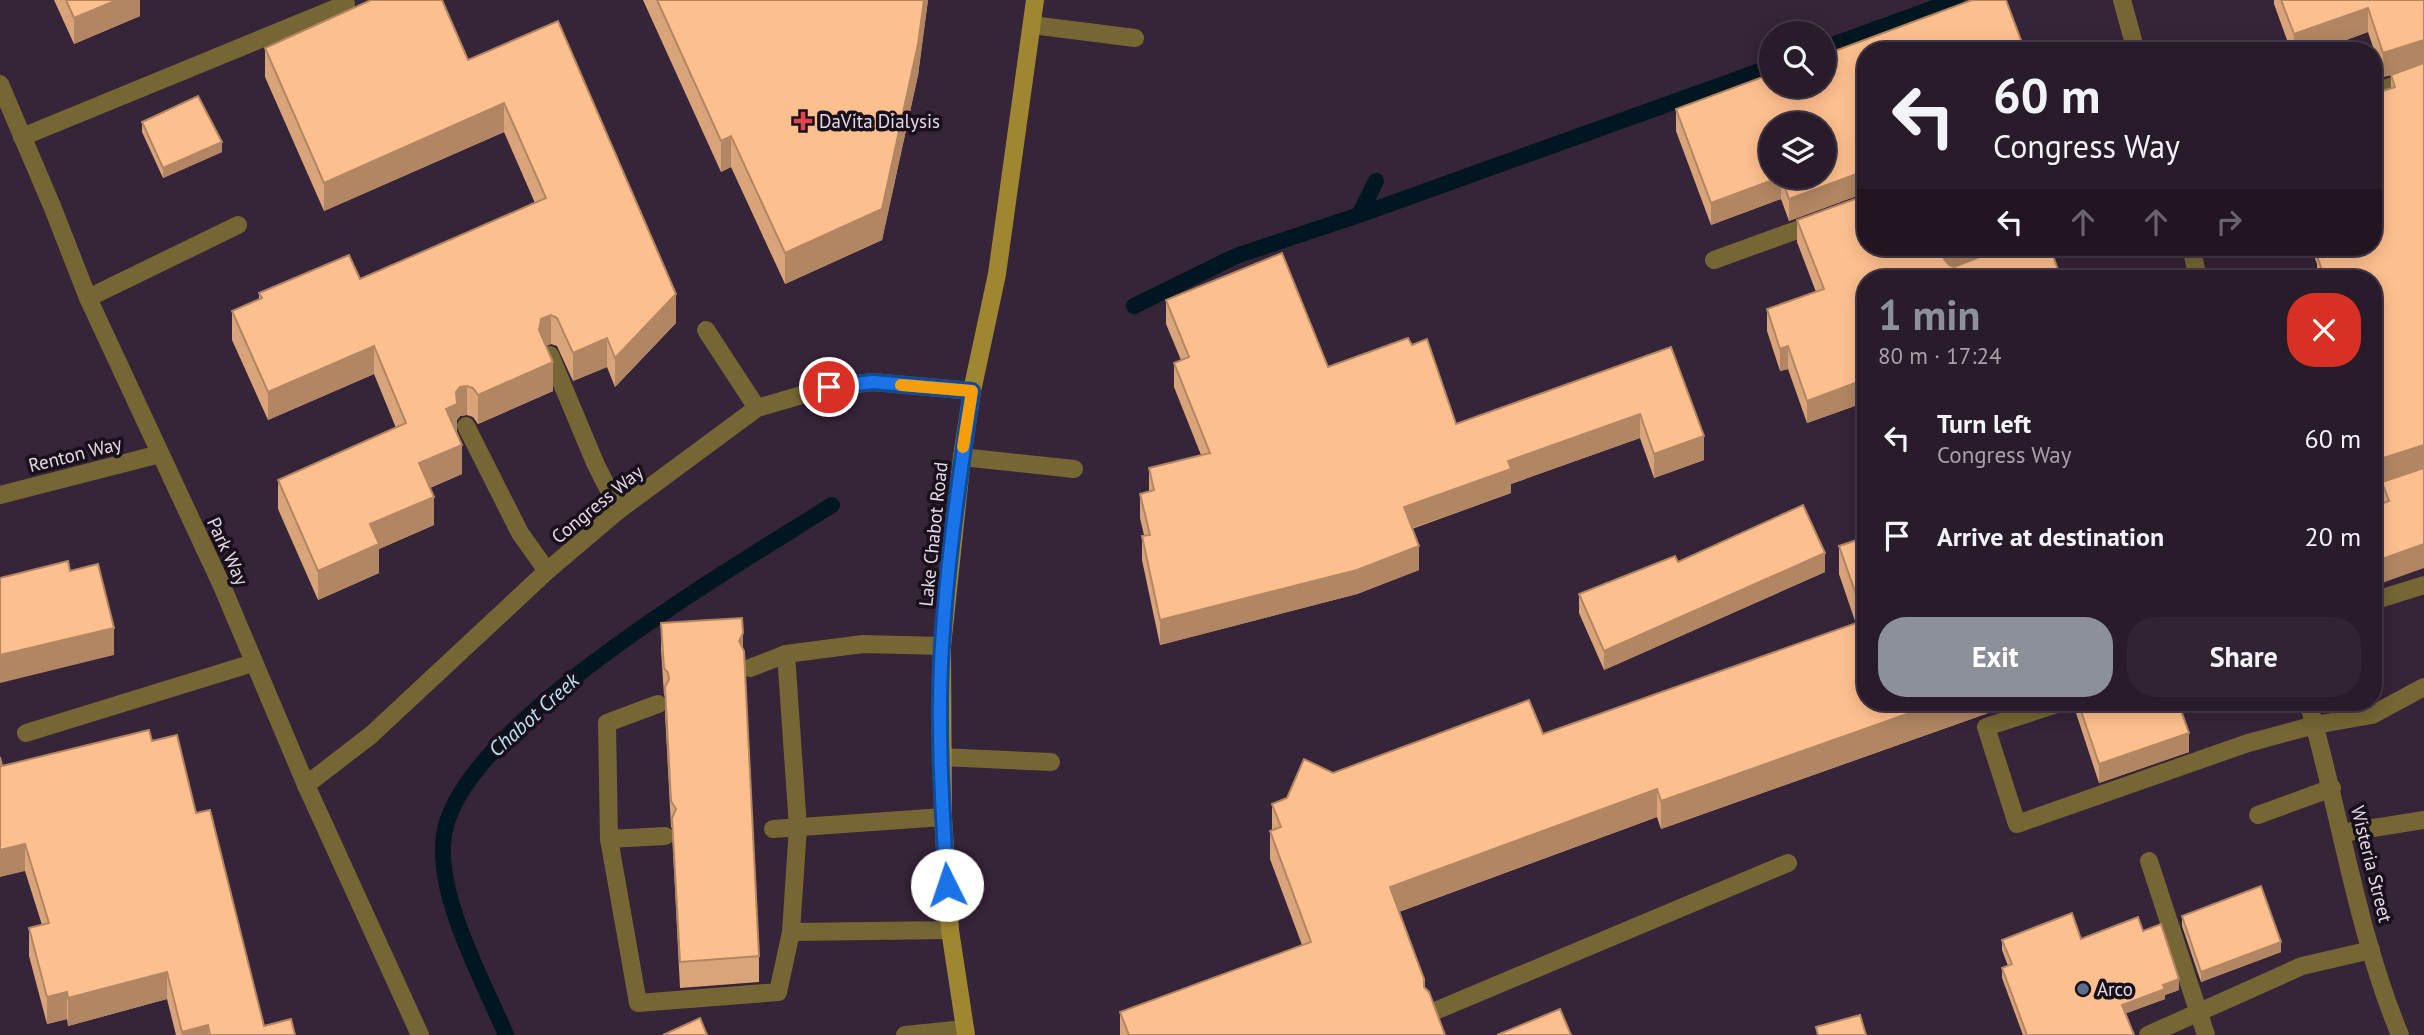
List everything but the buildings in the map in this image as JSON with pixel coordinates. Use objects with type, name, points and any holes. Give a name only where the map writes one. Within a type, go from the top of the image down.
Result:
[{"type":"main road","name":"Lake Chabot Road","points":[[965,1032],[950,930],[943,817],[942,646],[962,457],[972,391],[997,274],[1035,0]]},
{"type":"street","points":[[2122,0],[2134,42]]},
{"type":"street","points":[[22,136],[345,4]]},
{"type":"street","points":[[1032,25],[1135,37]]},
{"type":"street","points":[[2382,90],[2424,75]]},
{"type":"street","name":"Park Way","points":[[0,84],[88,298],[222,586],[306,785],[420,1035]]},
{"type":"street","points":[[1714,260],[1857,208]]},
{"type":"street","points":[[88,298],[238,225]]},
{"type":"street","points":[[706,330],[757,408]]},
{"type":"street","points":[[550,355],[596,465],[619,510]]},
{"type":"street","name":"Congress Way","points":[[306,785],[371,735],[547,571],[619,510],[757,408],[829,387],[873,382],[972,391]]},
{"type":"street","points":[[466,426],[520,533],[547,571]]},
{"type":"street","name":"Renton Way","points":[[0,495],[160,454]]},
{"type":"street","points":[[962,457],[1074,468]]},
{"type":"street","points":[[2382,494],[2424,480]]},
{"type":"street","points":[[2382,598],[2424,585]]},
{"type":"street","points":[[750,668],[786,654],[863,644],[942,646]]},
{"type":"street","points":[[658,704],[607,723],[609,839],[638,1003],[778,992],[791,932],[798,827],[786,654]]},
{"type":"street","points":[[26,733],[253,663]]},
{"type":"street","points":[[2382,710],[2424,687]]},
{"type":"street","points":[[2035,711],[1986,727],[2017,824],[2248,743],[2315,725],[2372,715],[2379,711]]},
{"type":"street","name":"Wisteria Street","points":[[2311,711],[2383,994],[2400,1035]]},
{"type":"street","points":[[941,757],[1051,762]]},
{"type":"street","points":[[2258,815],[2332,788]]},
{"type":"street","points":[[773,829],[943,817]]},
{"type":"street","points":[[2342,833],[2424,820]]},
{"type":"street","points":[[609,839],[665,836]]},
{"type":"street","points":[[2149,862],[2206,1035]]},
{"type":"street","points":[[1435,1011],[1787,863]]},
{"type":"street","points":[[791,932],[950,930]]},
{"type":"street","points":[[2148,1035],[2302,966],[2371,950]]},
{"type":"street","points":[[905,1035],[965,1032]]},
{"type":"waterway","points":[[1836,44],[1956,0]]},
{"type":"waterway","points":[[1134,306],[1236,256],[1359,215],[1759,71]]},
{"type":"waterway","points":[[1359,215],[1376,181]]},
{"type":"waterway","name":"Chabot Creek","points":[[506,1035],[463,937],[447,884],[443,859],[444,835],[461,792],[498,745],[549,698],[609,651],[734,566],[832,505]]},
{"type":"slow traffic","points":[[901,385],[972,391],[963,447]]},
{"type":"place","name":"DaVita Dialysis","points":[[803,121]]},
{"type":"place","name":"Arco","points":[[2083,989]]},
{"type":"route","points":[[829,387],[873,382],[972,391],[962,457],[942,646],[941,757],[947,885]]}]
